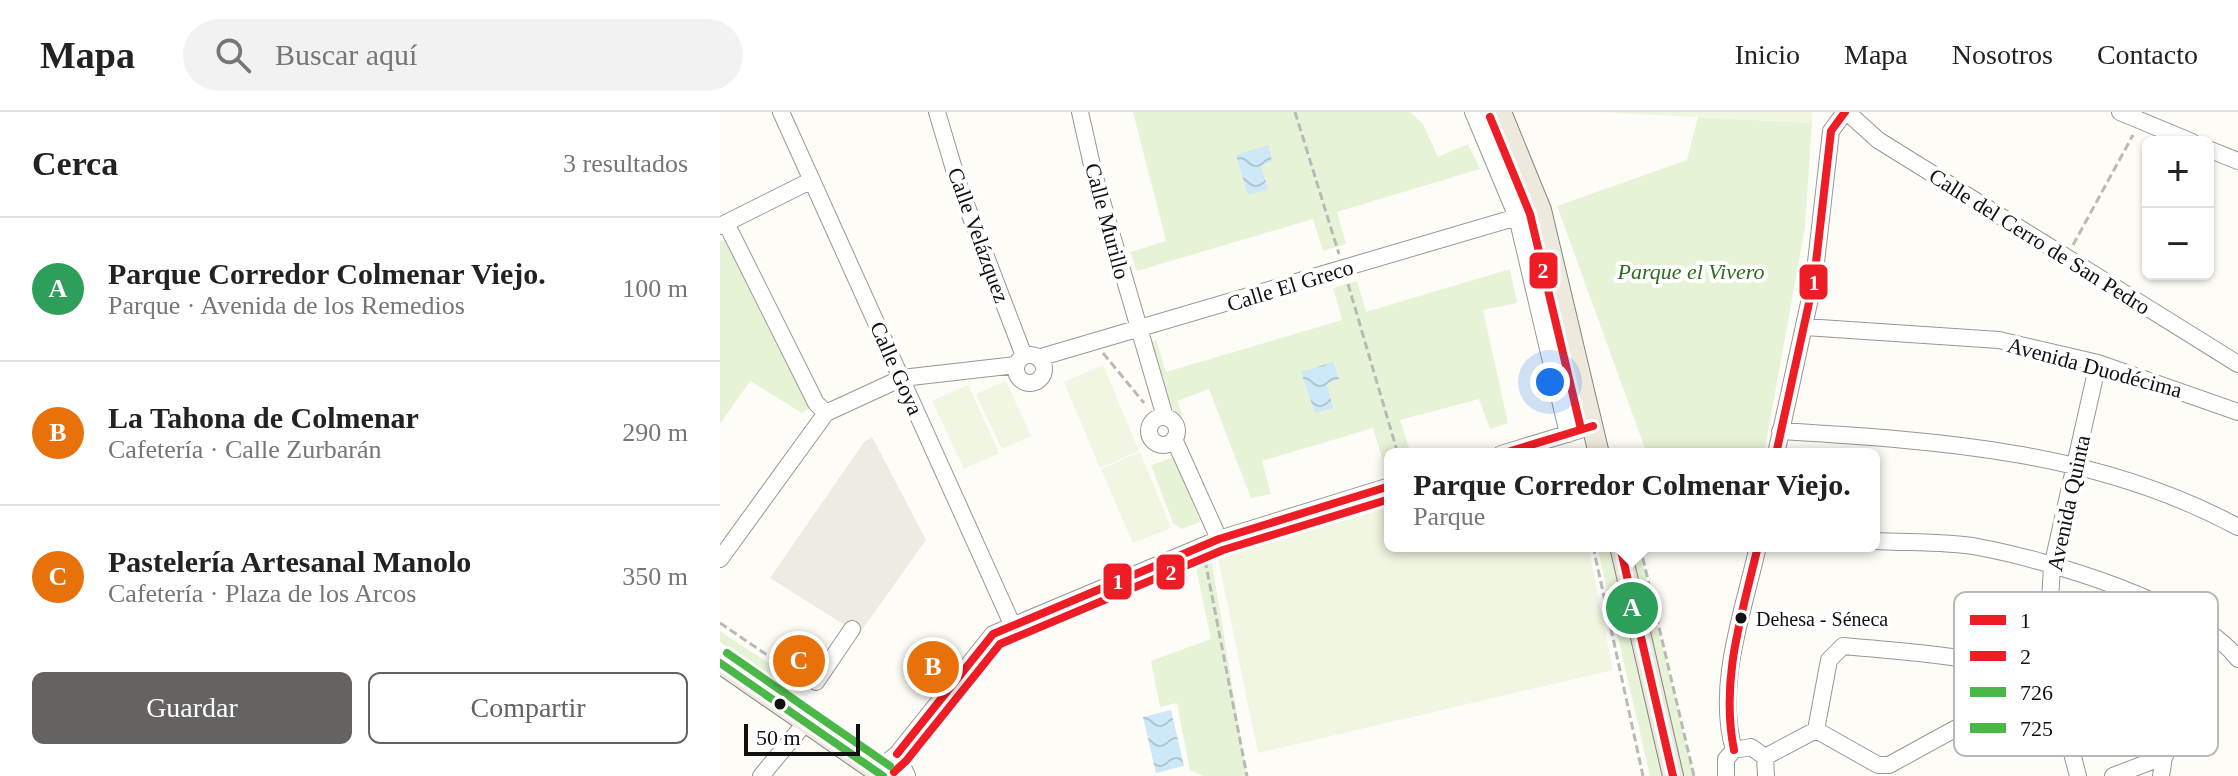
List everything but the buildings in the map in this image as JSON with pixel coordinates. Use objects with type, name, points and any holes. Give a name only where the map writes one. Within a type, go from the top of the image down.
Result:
[{"type":"main road","points":[[1501,112],[1541,210],[1598,448]]},
{"type":"main road","points":[[1621,552],[1673,776]]},
{"type":"main road","points":[[720,663],[879,774]]},
{"type":"street","name":"Calle Goya","points":[[781,112],[1012,624]]},
{"type":"street","name":"Calle Velázquez","points":[[937,112],[959,186],[1026,360]]},
{"type":"street","name":"Calle Murillo","points":[[1080,112],[1160,418],[1149,429],[1154,441],[1163,444],[1174,439],[1219,539]]},
{"type":"street","points":[[1473,112],[1517,217],[1568,434]]},
{"type":"street","points":[[1489,112],[1514,141]]},
{"type":"street","points":[[1511,112],[1514,141]]},
{"type":"street","points":[[1777,448],[1805,327],[1831,131],[1846,112]]},
{"type":"street","name":"Calle del Cerro de San Pedro","points":[[1846,112],[1878,140],[2238,364]]},
{"type":"street","points":[[2120,112],[2177,136]]},
{"type":"street","points":[[2214,151],[2238,161]]},
{"type":"street","points":[[720,559],[826,413],[816,403],[723,224],[812,180]]},
{"type":"street","name":"Calle El Greco","points":[[826,413],[902,378],[1026,360],[1541,210]]},
{"type":"street","name":"Avenida Duodécima","points":[[1805,327],[1999,340],[2098,363],[2238,412]]},
{"type":"street","name":"Avenida Quinta","points":[[2050,592],[2052,567],[2098,363]]},
{"type":"street","points":[[1521,448],[1593,426]]},
{"type":"street","points":[[1780,431],[1938,441],[2075,464],[2144,485],[2238,527]]},
{"type":"street","points":[[879,774],[974,653],[993,634],[1219,539],[1384,488]]},
{"type":"street","points":[[1880,541],[1977,547],[2130,592]]},
{"type":"street","points":[[1734,750],[1726,723],[1732,661],[1757,552]]},
{"type":"street","points":[[813,683],[852,629]]},
{"type":"street","points":[[2218,638],[2238,659]]},
{"type":"street","points":[[1726,776],[1726,759],[1734,750],[1751,747],[1770,770],[1816,730],[1829,660],[1843,646],[1954,657]]},
{"type":"street","points":[[761,776],[806,722]]},
{"type":"street","points":[[1816,730],[1878,765],[1889,765],[1954,729]]},
{"type":"street","points":[[897,754],[907,776]]},
{"type":"street","points":[[2071,756],[2078,776]]},
{"type":"street","points":[[2113,776],[2165,756]]},
{"type":"street","points":[[2161,776],[2165,756]]},
{"type":"path","points":[[1295,112],[1337,247]]},
{"type":"path","points":[[2066,258],[2141,121]]},
{"type":"path","points":[[1348,284],[1396,448]]},
{"type":"path","points":[[1093,341],[1160,418]]},
{"type":"path","points":[[1202,546],[1247,776]]},
{"type":"path","points":[[1594,552],[1643,776]]},
{"type":"path","points":[[1641,552],[1694,776]]},
{"type":"path","points":[[720,623],[813,683]]},
{"type":"green space","points":[[1133,112],[1410,112],[1423,124],[1438,157],[1468,144],[1480,169],[1337,212],[1346,244],[1323,251],[1313,219],[1137,271],[1130,252],[1166,241]]},
{"type":"green space","points":[[1598,112],[1812,112],[1812,123]]},
{"type":"green space","name":"Parque el Vivero","points":[[1698,117],[1812,123],[1805,228],[1765,448],[1645,448],[1557,206],[1687,160]]},
{"type":"green space","points":[[727,239],[814,404],[802,413],[750,381],[720,424],[720,241]]},
{"type":"green space","points":[[1510,269],[1517,303],[1483,310],[1508,423],[1490,429],[1479,399],[1400,420],[1409,448],[1384,448],[1383,461],[1373,428],[1262,461],[1271,494],[1251,498],[1209,389],[1177,401],[1183,416],[1179,417],[1168,403],[1148,343],[1156,340],[1166,372],[1342,320],[1333,288],[1357,281],[1366,312]]},
{"type":"green space","points":[[1103,365],[1139,451],[1100,468],[1064,382]]},
{"type":"green space","points":[[1006,381],[1031,436],[1002,449],[976,394]]},
{"type":"green space","points":[[968,385],[999,453],[964,469],[932,401]]},
{"type":"green space","points":[[1140,452],[1171,528],[1133,543],[1101,469]]},
{"type":"green space","points":[[1175,457],[1200,522],[1181,529],[1173,523],[1151,465]]},
{"type":"green space","points":[[1384,509],[1384,552],[1589,552],[1613,670],[1258,753],[1218,558]]},
{"type":"green space","points":[[1598,552],[1639,552],[1694,776],[1650,776]]},
{"type":"green space","points":[[1212,563],[1247,776],[1203,776],[1190,770],[1177,703],[1160,707],[1151,661],[1211,639],[1196,568]]},
{"type":"green space","points":[[720,631],[798,683],[791,691],[720,642]]},
{"type":"shaded area","points":[[872,437],[926,540],[859,634],[770,578],[864,442]]},
{"type":"water","points":[[1268,145],[1272,161],[1261,166],[1268,189],[1248,195],[1236,155]]},
{"type":"water","points":[[1333,362],[1339,379],[1327,384],[1333,408],[1315,413],[1301,372]]},
{"type":"water","points":[[1171,710],[1184,766],[1156,773],[1143,717]]},
{"type":"transit line","name":"1","points":[[1777,448],[1814,280],[1831,131],[1845,112]]},
{"type":"transit line","name":"2","points":[[1490,117],[1530,214],[1581,429]]},
{"type":"transit line","name":"1","points":[[1521,448],[1593,426]]},
{"type":"transit line","name":"1","points":[[897,754],[993,634],[1219,539],[1384,488]]},
{"type":"transit line","name":"2","points":[[894,772],[1000,644],[1223,550],[1384,501]]},
{"type":"transit line","name":"1","points":[[1621,552],[1673,776]]},
{"type":"transit line","name":"1","points":[[1734,750],[1730,724],[1731,673],[1757,552]]},
{"type":"transit line","name":"725","points":[[727,653],[890,766]]},
{"type":"transit line","name":"726","points":[[720,663],[883,776]]},
{"type":"place","name":"Parque Corredor Colmenar Viejo.","points":[[1632,608]]},
{"type":"place","name":"Dehesa - Séneca","points":[[1741,618]]},
{"type":"place","name":"Pastelería Artesanal Manolo","points":[[799,661]]},
{"type":"place","name":"La Tahona de Colmenar","points":[[933,667]]}]
